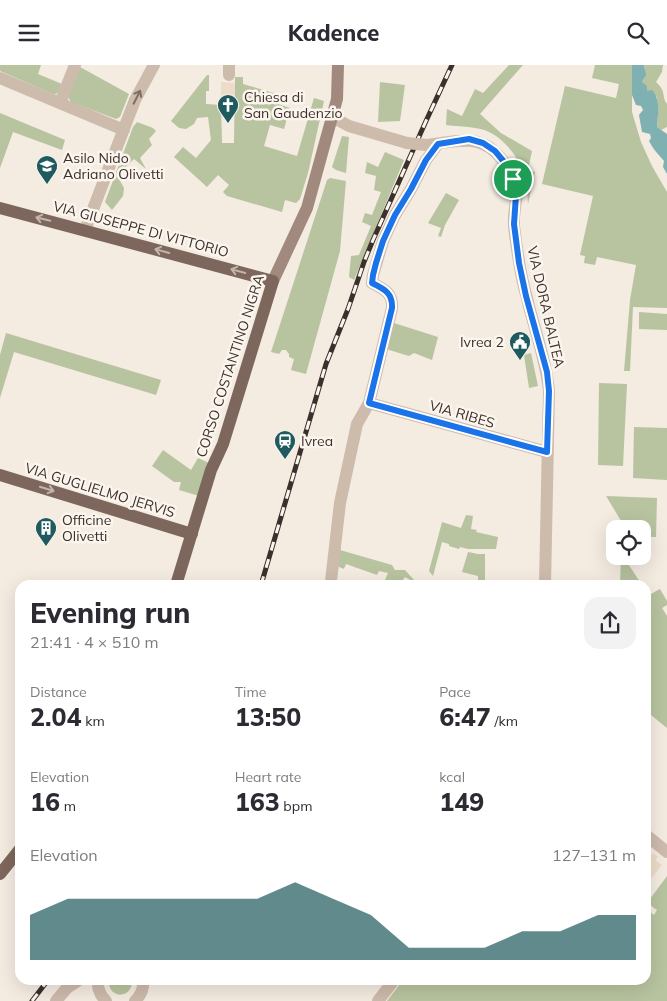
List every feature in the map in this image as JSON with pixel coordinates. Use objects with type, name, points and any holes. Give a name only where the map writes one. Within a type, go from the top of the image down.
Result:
[{"type":"main road","name":"CORSO COSTANTINO NIGRA","points":[[178,580],[211,470],[223,444],[273,281],[307,208],[337,99],[338,65]]},
{"type":"main road","name":"VIA GIUSEPPE DI VITTORIO","points":[[0,208],[273,281]]},
{"type":"main road","name":"VIA GUGLIELMO JERVIS","points":[[0,475],[192,534]]},
{"type":"main road","points":[[0,874],[15,855]]},
{"type":"street","points":[[60,103],[75,65]]},
{"type":"street","points":[[85,230],[135,99],[154,65]]},
{"type":"street","points":[[0,78],[124,130]]},
{"type":"street","name":"VIA DORA BALTEA","points":[[332,117],[348,126],[407,143],[432,144],[469,139],[483,143],[495,151],[505,163],[513,179],[516,195],[514,224],[519,263],[547,372],[549,391],[545,580]]},
{"type":"street","points":[[331,580],[340,503],[357,424],[369,403],[393,301],[386,290],[372,283],[373,275],[383,241],[395,215],[426,160],[432,144]]},
{"type":"street","name":"VIA RIBES","points":[[369,403],[547,452]]},
{"type":"street","points":[[651,839],[667,851]]},
{"type":"street","points":[[56,1001],[72,985]]},
{"type":"street","points":[[96,985],[99,993],[106,1001]]},
{"type":"street","points":[[139,1000],[143,985]]},
{"type":"street","points":[[378,1001],[390,985]]},
{"type":"green space","points":[[0,65],[41,65],[38,74],[62,84],[59,91],[53,94],[0,71]]},
{"type":"green space","points":[[509,65],[523,65],[480,114],[501,133],[532,151],[528,170],[535,172],[528,204],[525,176],[514,154],[502,141],[484,130],[446,125],[447,109],[462,116],[475,89],[483,93]]},
{"type":"green space","points":[[595,65],[632,65],[632,112],[641,142],[667,192],[667,308],[633,307],[630,371],[624,371],[630,300],[636,265],[597,257],[595,265],[584,263],[585,256],[580,255],[593,196],[542,184],[565,86],[616,98],[619,84],[592,78]]},
{"type":"green space","points":[[644,65],[663,65],[662,72],[656,82],[662,88],[667,104],[667,127],[661,130],[657,127],[657,97],[647,91],[642,82],[645,74]]},
{"type":"green space","points":[[80,67],[129,94],[120,117],[116,119],[71,102],[68,97]]},
{"type":"green space","points":[[207,75],[209,75],[209,91],[206,91],[206,104],[221,105],[222,143],[234,143],[235,77],[243,77],[243,84],[274,93],[272,102],[290,108],[284,129],[270,125],[264,146],[297,156],[314,98],[324,101],[308,173],[300,199],[296,203],[285,200],[282,212],[227,196],[223,192],[229,185],[218,175],[207,187],[174,157],[183,147],[196,158],[211,140],[208,117],[197,118],[194,124],[186,129],[179,128],[171,121]]},
{"type":"green space","points":[[380,82],[405,85],[400,121],[378,122]]},
{"type":"green space","points":[[0,113],[65,140],[62,150],[13,132],[0,168]]},
{"type":"green space","points":[[137,122],[156,131],[149,139],[152,145],[140,158],[146,169],[134,159],[117,175],[124,188],[123,196],[112,210],[105,202],[133,127]]},
{"type":"green space","points":[[342,136],[349,137],[346,173],[332,167]]},
{"type":"green space","points":[[385,152],[404,160],[354,280],[349,277],[351,256],[359,255],[371,226],[362,222],[365,213],[372,215],[381,192],[374,190],[376,176],[365,173],[367,162],[378,167]]},
{"type":"green space","points":[[330,178],[346,181],[340,251],[306,374],[291,370],[294,359],[289,357],[286,350],[282,350],[279,354],[271,352],[327,180]]},
{"type":"green space","points":[[446,193],[459,200],[445,225],[441,237],[438,236],[441,228],[428,223]]},
{"type":"green space","points":[[639,312],[667,314],[667,330],[639,329]]},
{"type":"green space","points":[[394,323],[438,337],[432,360],[414,353],[409,356],[386,349]]},
{"type":"green space","points":[[6,333],[161,380],[156,395],[14,352],[0,398],[0,355]]},
{"type":"green space","points":[[531,353],[538,386],[529,388],[524,355]]},
{"type":"green space","points":[[599,383],[627,384],[623,466],[598,465]]},
{"type":"green space","points":[[634,427],[667,428],[667,480],[633,478]]},
{"type":"green space","points":[[163,450],[191,470],[198,458],[209,463],[199,496],[179,490],[181,482],[174,482],[152,466]]},
{"type":"green space","points":[[606,496],[657,498],[656,537],[651,537],[651,520],[621,520]]},
{"type":"green space","points":[[466,515],[473,516],[471,529],[498,537],[496,549],[468,549],[460,547],[459,549],[442,542],[433,576],[429,571],[442,522],[461,528]]},
{"type":"green space","points":[[340,550],[392,565],[395,570],[405,570],[414,580],[405,577],[403,580],[385,580],[388,573],[379,571],[377,575],[346,564],[344,569],[337,566]]},
{"type":"green space","points":[[468,552],[485,554],[485,580],[478,580],[478,576],[462,572]]},
{"type":"green space","points":[[621,565],[629,565],[639,580],[620,580]]},
{"type":"green space","points":[[660,589],[667,601],[667,605],[662,608],[667,616],[667,728],[651,715],[651,594]]},
{"type":"green space","points":[[667,876],[667,1001],[387,1001],[399,985],[651,985],[651,913],[654,915],[657,910],[651,906],[651,898]]},
{"type":"green space","points":[[131,985],[129,991],[120,995],[112,991],[109,986]]},
{"type":"shaded area","points":[[221,82],[235,83],[235,102],[227,99],[221,103]]},
{"type":"shaded area","points":[[653,853],[658,857],[655,860],[662,865],[651,879],[651,855]]},
{"type":"water","points":[[632,65],[644,65],[646,75],[642,82],[647,86],[647,91],[652,90],[657,98],[657,127],[667,134],[667,174],[663,167],[664,161],[649,141],[651,138],[650,134],[642,132],[639,115],[643,110],[641,106],[636,105],[632,95]]},
{"type":"railway","points":[[262,580],[326,364],[373,240],[452,65]]},
{"type":"railway","points":[[32,1001],[44,985]]},
{"type":"place","name":"Chiesa di San Gaudenzio","points":[[228,124]]},
{"type":"place","name":"Asilo Nido Adriano Olivetti","points":[[47,185]]},
{"type":"place","name":"Ivrea 2","points":[[520,361]]},
{"type":"place","name":"Ivrea","points":[[285,460]]},
{"type":"place","name":"Officine Olivetti","points":[[46,547]]},
{"type":"route","points":[[469,139],[483,143],[495,151],[505,163],[513,179],[516,195],[514,224],[519,263],[547,372],[549,391],[547,452],[369,403],[393,301],[386,290],[372,283],[373,275],[383,241],[395,215],[426,160],[438,144],[469,139]]}]
